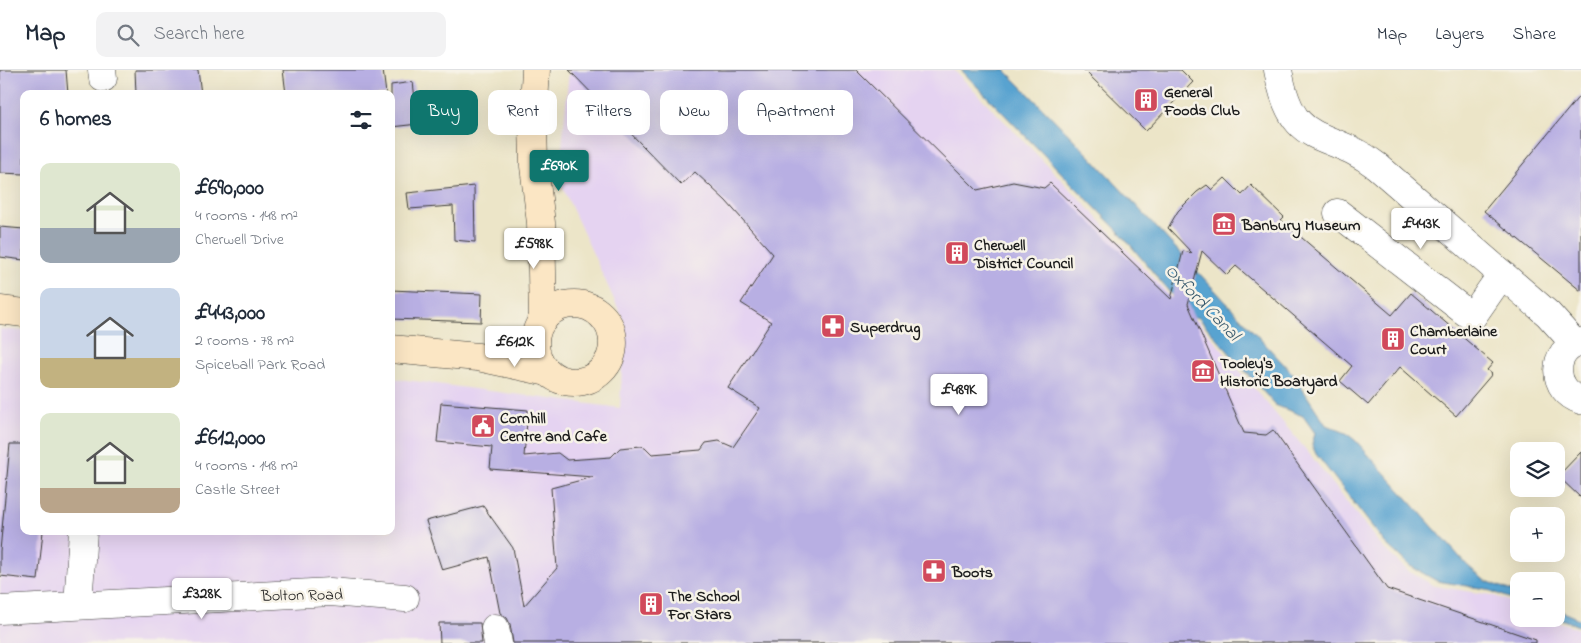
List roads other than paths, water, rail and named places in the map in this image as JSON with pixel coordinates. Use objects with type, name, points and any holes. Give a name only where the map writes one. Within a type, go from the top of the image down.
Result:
[{"type":"street","points":[[536,70],[533,120],[534,157],[541,223],[540,326],[535,344],[538,357],[548,372]]},
{"type":"street","points":[[1278,70],[1284,100],[1301,126],[1317,137],[1355,151],[1367,158],[1502,274],[1578,343],[1560,358],[1558,377],[1567,392],[1581,400]]},
{"type":"street","points":[[1338,213],[1472,317],[1502,274]]},
{"type":"street","points":[[541,223],[570,304]]},
{"type":"street","points":[[395,349],[478,356],[548,372],[562,380],[571,382],[585,380],[605,368],[612,354],[613,339],[607,322],[598,311],[584,305],[570,304],[552,311],[540,326],[502,350],[478,356]]},
{"type":"street","points":[[0,310],[20,312]]},
{"type":"street","points":[[78,605],[83,535]]},
{"type":"street","name":"Bolton Road","points":[[0,610],[330,592],[405,598]]},
{"type":"water","name":"Oxford Canal","points":[[961,70],[1005,70],[1088,154],[1292,373],[1326,425],[1346,433],[1356,441],[1467,565],[1484,580],[1510,590],[1510,598],[1486,589],[1437,581],[1410,566],[1385,543],[1316,454],[1312,445],[1315,433],[1303,416],[1275,405],[1198,317],[1191,318],[1122,235]]},
{"type":"water","points":[[1565,613],[1581,620],[1581,627],[1565,621]]},
{"type":"place","name":"General Foods Club","points":[[1146,100]]},
{"type":"place","name":"Banbury Museum","points":[[1224,224]]},
{"type":"place","name":"Cherwell District Council","points":[[957,253]]},
{"type":"place","name":"Superdrug","points":[[833,326]]},
{"type":"place","name":"Chamberlaine Court","points":[[1393,339]]},
{"type":"place","name":"Tooley's Historic Boatyard","points":[[1203,371]]},
{"type":"place","name":"Cornhill Centre and Cafe","points":[[483,426]]},
{"type":"place","name":"Boots","points":[[934,571]]},
{"type":"place","name":"The School For Stars","points":[[651,604]]}]
